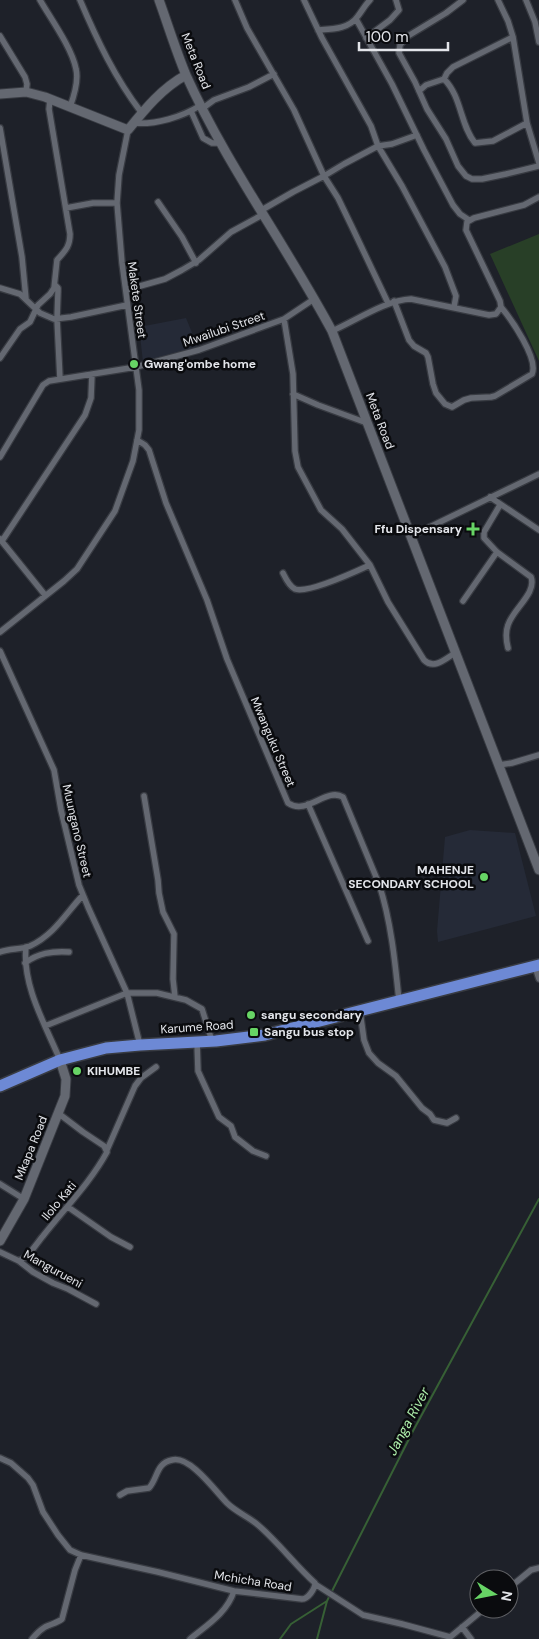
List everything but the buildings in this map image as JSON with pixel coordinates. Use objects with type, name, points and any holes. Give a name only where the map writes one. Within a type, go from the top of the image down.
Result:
[{"type":"highway","name":"Karume Road","points":[[0,1086],[60,1060],[106,1048],[212,1041],[265,1035],[537,966]]},
{"type":"street","points":[[40,0],[72,56],[77,71],[75,94],[70,107]]},
{"type":"street","points":[[80,0],[109,64],[141,112]]},
{"type":"street","name":"Meta Road","points":[[159,0],[186,75],[202,106],[261,213],[332,331],[539,870]]},
{"type":"street","points":[[235,0],[247,28],[294,110],[324,176],[338,198],[409,340],[414,346],[426,353],[432,384],[441,400],[449,407],[471,398],[491,398],[534,371],[533,361],[519,332],[501,307],[500,301],[466,230],[469,220],[539,198]]},
{"type":"street","points":[[304,0],[318,30],[371,126],[378,146],[402,186],[444,267],[456,296],[454,307]]},
{"type":"street","points":[[318,30],[340,28],[356,19],[365,4],[370,0]]},
{"type":"street","points":[[366,38],[395,16],[399,10],[396,0]]},
{"type":"street","points":[[463,0],[446,13],[408,36],[400,45],[399,53],[427,109],[446,139],[458,166],[466,176],[482,179],[539,164],[527,123],[513,37],[498,0]]},
{"type":"street","points":[[526,0],[535,22],[539,42]]},
{"type":"street","points":[[356,19],[392,84],[453,205],[460,214],[469,220]]},
{"type":"street","points":[[0,36],[25,77],[27,84],[26,92]]},
{"type":"street","points":[[444,80],[447,72],[453,67],[513,37]]},
{"type":"street","points":[[0,94],[26,92],[130,126],[150,124],[191,111],[214,100],[250,87],[274,74]]},
{"type":"street","points":[[130,126],[141,112],[172,83],[186,75]]},
{"type":"street","points":[[419,91],[426,85],[444,80]]},
{"type":"street","points":[[444,80],[456,99],[466,127],[475,143],[493,141],[527,123]]},
{"type":"street","points":[[0,358],[20,329],[30,322],[43,299],[52,292],[55,285],[57,260],[70,244],[66,208],[49,109],[50,99]]},
{"type":"street","points":[[191,111],[203,138],[212,142],[222,143]]},
{"type":"street","name":"Makete Street","points":[[0,632],[77,569],[115,511],[133,461],[139,430],[139,390],[122,263],[117,203],[119,175],[130,126]]},
{"type":"street","points":[[0,128],[22,257],[26,299]]},
{"type":"street","points":[[126,290],[164,279],[196,262],[231,232],[293,192],[344,164],[378,146],[417,135]]},
{"type":"street","points":[[66,208],[93,202],[117,203]]},
{"type":"street","points":[[158,202],[182,237],[196,262]]},
{"type":"street","points":[[0,456],[43,385],[60,378],[58,292],[55,285]]},
{"type":"street","points":[[0,288],[20,294],[36,310],[50,318],[58,319],[127,305]]},
{"type":"street","name":"Mwailubi Street","points":[[60,378],[136,367],[199,350],[284,319],[314,299]]},
{"type":"street","points":[[332,331],[391,302],[411,299],[489,315],[496,314],[501,307]]},
{"type":"street","points":[[284,319],[293,374],[295,451],[298,467],[303,478],[321,510],[342,529],[370,564],[388,602],[424,660],[434,665],[456,653]]},
{"type":"street","points":[[45,595],[1,540],[85,415],[91,398],[92,374]]},
{"type":"street","points":[[293,394],[367,423]]},
{"type":"street","name":"Mwanguku Street","points":[[137,440],[149,450],[166,503],[208,603],[227,659],[288,803],[301,807],[308,804]]},
{"type":"street","points":[[411,536],[539,474]]},
{"type":"street","points":[[490,497],[539,530]]},
{"type":"street","points":[[500,505],[483,536],[497,552],[531,577],[539,578]]},
{"type":"street","points":[[463,601],[497,552]]},
{"type":"street","points":[[284,573],[290,585],[303,590],[354,573],[370,564]]},
{"type":"street","points":[[508,648],[506,638],[508,624],[533,585],[531,577]]},
{"type":"street","name":"Muungano Street","points":[[0,651],[54,770],[72,860],[83,895],[128,993],[140,1045]]},
{"type":"street","points":[[498,765],[539,755]]},
{"type":"street","points":[[368,941],[308,804],[332,795],[343,797],[384,898],[399,1000]]},
{"type":"street","points":[[144,796],[163,912],[174,934],[173,979],[175,997]]},
{"type":"street","points":[[0,952],[26,947],[43,939],[83,895]]},
{"type":"street","points":[[26,947],[25,963],[29,985],[60,1060]]},
{"type":"street","points":[[25,963],[43,954],[69,952]]},
{"type":"street","points":[[537,966],[539,979]]},
{"type":"street","points":[[46,1026],[128,993],[156,992],[186,1000],[202,1009],[212,1041]]},
{"type":"street","points":[[360,1011],[365,1044],[369,1053],[376,1061],[396,1076],[434,1120],[447,1123],[456,1118]]},
{"type":"street","points":[[197,1042],[198,1071],[218,1117],[231,1126],[235,1137],[253,1151],[266,1156]]},
{"type":"street","name":"Mkapa Road","points":[[0,1241],[24,1199],[65,1096],[66,1079],[60,1060]]},
{"type":"street","name":"Ilolo Kati","points":[[19,1261],[29,1254],[88,1181],[106,1154],[129,1095],[141,1078],[156,1067]]},
{"type":"street","points":[[58,1113],[107,1149]]},
{"type":"street","points":[[0,1184],[24,1199]]},
{"type":"street","points":[[68,1207],[111,1237],[130,1247]]},
{"type":"street","name":"Mangurueni","points":[[0,1252],[19,1261],[33,1272],[96,1304]]},
{"type":"street","name":"Mchicha Road","points":[[0,1458],[11,1464],[28,1478],[43,1512],[57,1533],[70,1550],[81,1555],[234,1591],[305,1599],[313,1590],[315,1584],[298,1568],[274,1540],[256,1523],[228,1504],[202,1474],[180,1460],[170,1460],[159,1468],[149,1488],[127,1491],[120,1495]]},
{"type":"street","points":[[32,1639],[39,1631],[62,1619],[81,1555]]},
{"type":"street","points":[[519,1580],[531,1570],[539,1568]]},
{"type":"street","points":[[315,1584],[364,1615],[450,1638],[472,1619]]},
{"type":"street","points":[[190,1639],[221,1613],[232,1599],[234,1591]]},
{"type":"street","points":[[462,1627],[471,1639]]},
{"type":"shaded area","points":[[186,318],[198,347],[143,362],[139,327]]},
{"type":"shaded area","name":"MAHENJE SECONDARY SCHOOL","points":[[470,830],[515,833],[536,916],[438,942],[437,931],[445,837]]},
{"type":"green space","points":[[539,234],[539,361],[490,254]]},
{"type":"waterway","name":"Janga River","points":[[280,1639],[291,1624],[327,1601],[413,1431],[539,1199]]},
{"type":"waterway","points":[[317,1639],[327,1601]]},
{"type":"place","name":"Gwang'ombe home","points":[[134,364]]},
{"type":"place","name":"Ffu Dispensary","points":[[473,529]]},
{"type":"place","name":"MAHENJE SECONDARY SCHOOL","points":[[484,877]]},
{"type":"place","name":"sangu secondary","points":[[251,1015]]},
{"type":"place","name":"Sangu bus stop","points":[[254,1032]]},
{"type":"place","name":"KIHUMBE","points":[[77,1071]]}]
